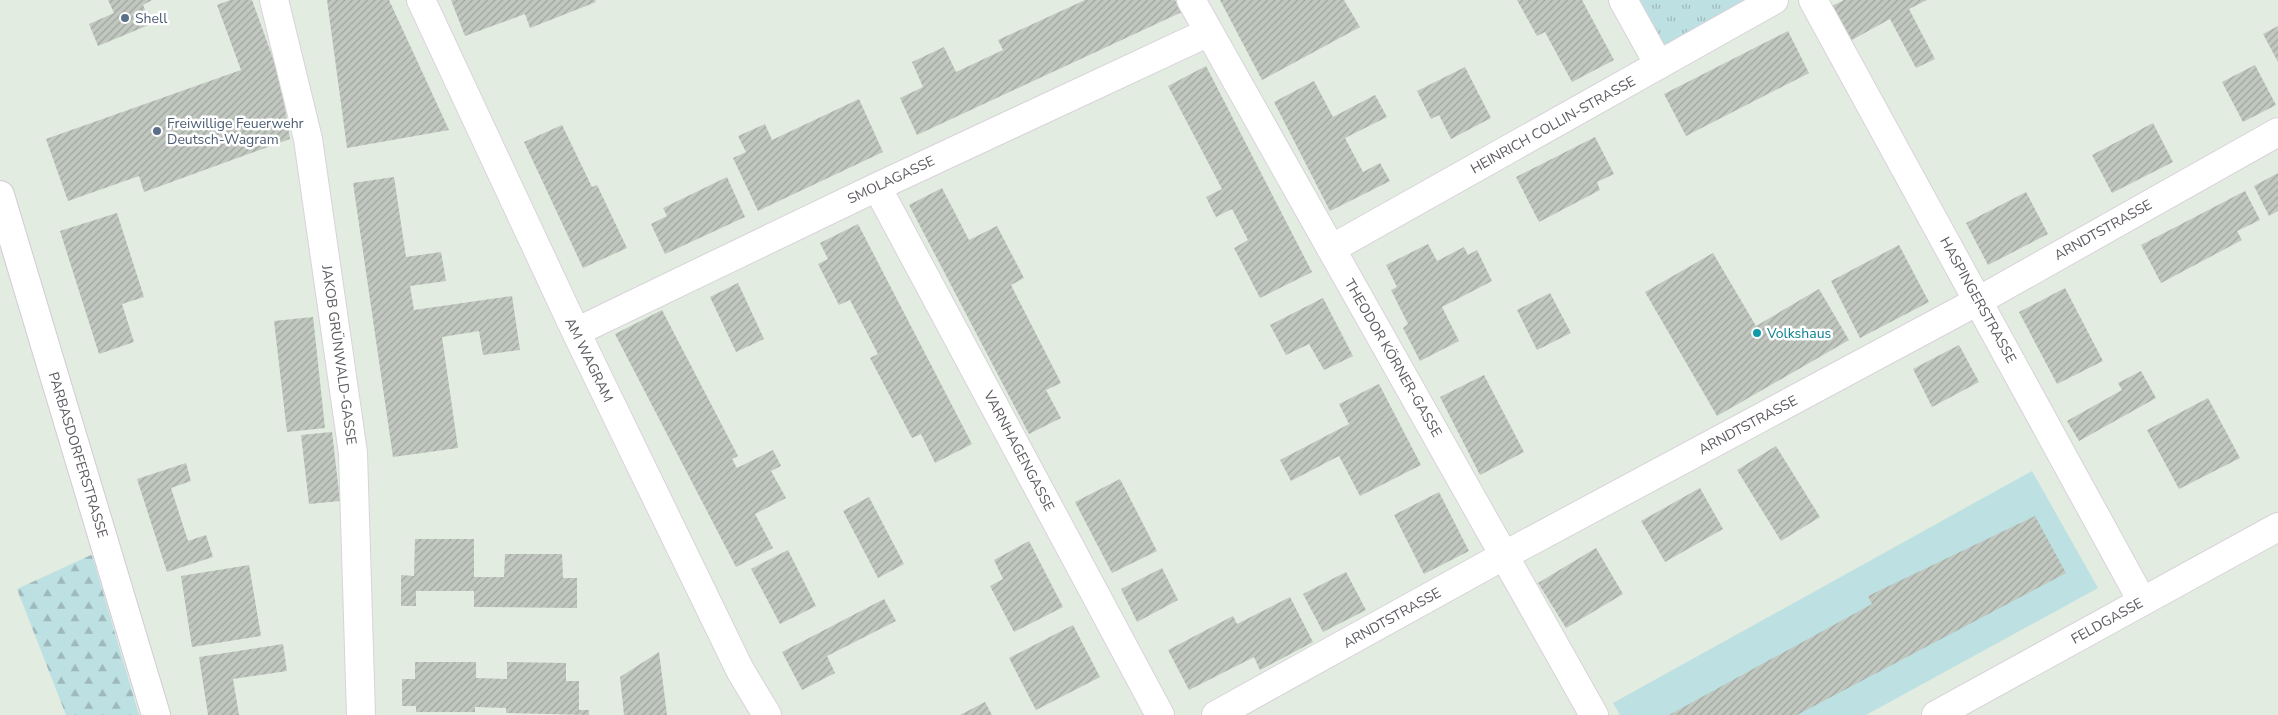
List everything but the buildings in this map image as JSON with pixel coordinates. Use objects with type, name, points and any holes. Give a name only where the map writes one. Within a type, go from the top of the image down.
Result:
[{"type":"street","name":"JAKOB GRÜNWALD-GASSE","points":[[274,0],[308,139],[353,453],[361,715]]},
{"type":"street","name":"AM WAGRAM","points":[[421,0],[576,332],[740,670],[767,715]]},
{"type":"street","name":"THEODOR KÖRNER-GASSE","points":[[1191,0],[1594,715]]},
{"type":"street","points":[[1623,0],[1659,65]]},
{"type":"street","name":"HEINRICH COLLIN-STRASSE","points":[[1331,249],[1774,0]]},
{"type":"street","name":"HASPINGERSTRASSE","points":[[1813,0],[2142,601]]},
{"type":"street","name":"SMOLAGASSE","points":[[576,332],[877,187],[1208,32]]},
{"type":"street","name":"ARNDTSTRASSE","points":[[1216,715],[1504,555],[1978,301],[2278,132]]},
{"type":"street","name":"VARNHAGENGASSE","points":[[877,187],[1160,715]]},
{"type":"street","name":"PARBASDORFERSTRASSE","points":[[0,195],[156,715]]},
{"type":"street","name":"FELDGASSE","points":[[1936,715],[2278,527]]},
{"type":"green space","points":[[1636,0],[1751,0],[1662,47]]},
{"type":"green space","points":[[2032,471],[2098,588],[1866,715],[1620,715],[1613,703]]},
{"type":"green space","points":[[91,555],[139,715],[66,715],[17,589]]},
{"type":"place","name":"Shell","points":[[125,18]]},
{"type":"place","name":"Freiwillige Feuerwehr Deutsch-Wagram","points":[[157,131]]},
{"type":"place","name":"Volkshaus","points":[[1757,333]]}]
